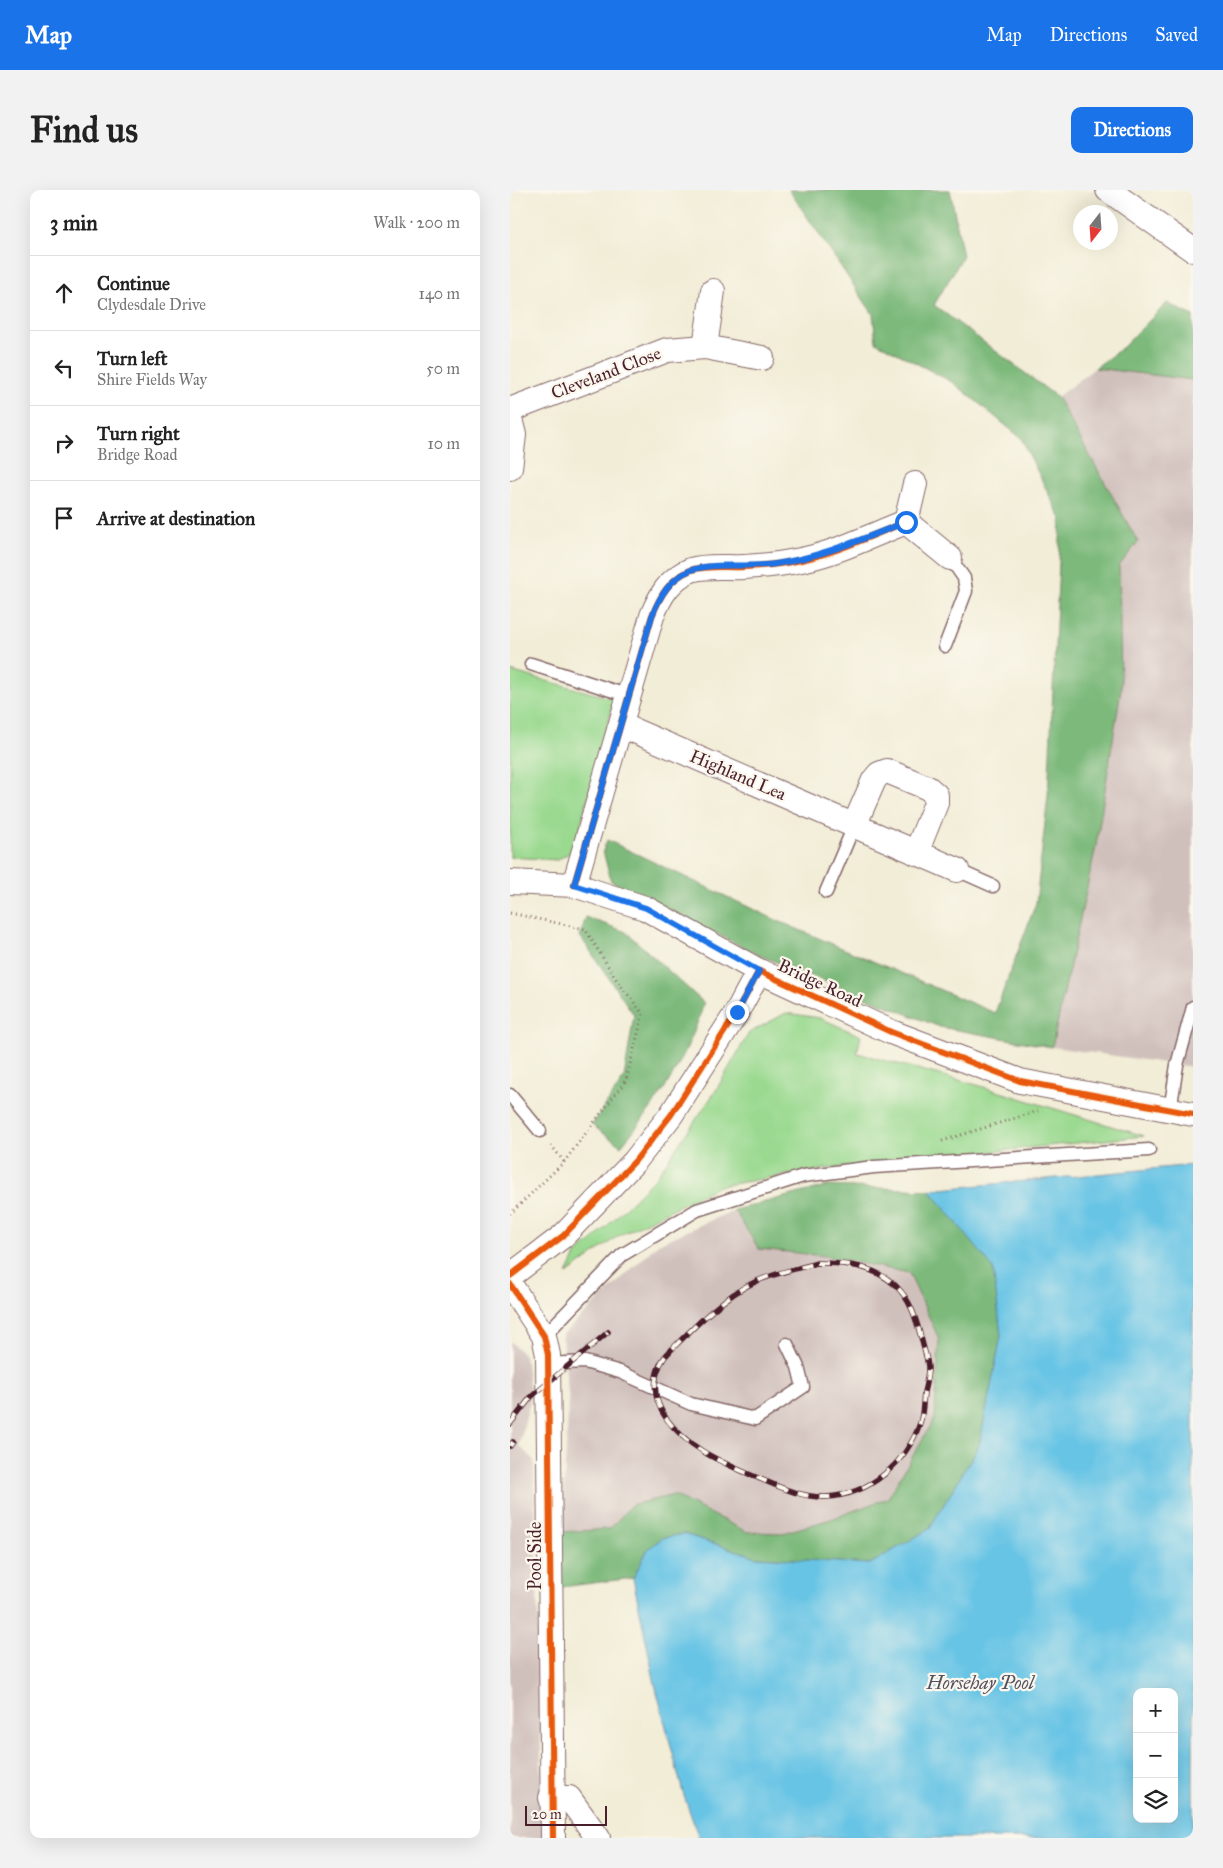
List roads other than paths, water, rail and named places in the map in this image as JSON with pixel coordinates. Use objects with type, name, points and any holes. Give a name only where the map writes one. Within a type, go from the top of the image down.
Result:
[{"type":"street","points":[[1108,190],[1193,250]]},
{"type":"street","points":[[705,347],[713,291]]},
{"type":"street","name":"Cleveland Close","points":[[510,410],[667,350],[705,347],[762,358]]},
{"type":"street","points":[[510,419],[514,435],[511,464]]},
{"type":"street","points":[[906,522],[916,484]]},
{"type":"street","points":[[906,522],[950,558]]},
{"type":"street","points":[[574,885],[657,603],[662,593],[678,577],[703,567],[744,567],[802,560],[829,553],[906,522]]},
{"type":"street","name":"Highland Lea","points":[[621,725],[957,870]]},
{"type":"street","points":[[854,826],[874,780],[879,774],[888,771],[928,788],[936,795],[936,803],[916,853]]},
{"type":"street","points":[[510,882],[574,885],[646,908],[759,971]]},
{"type":"street","name":"Bridge Road","points":[[510,1276],[563,1236],[635,1162],[671,1115],[737,1012],[759,971],[891,1032],[1020,1081],[1182,1113]]},
{"type":"street","name":"Pool Side","points":[[510,1284],[544,1336],[548,1364],[551,1798],[553,1838]]},
{"type":"street","points":[[551,1798],[569,1798],[598,1838]]},
{"type":"lane","points":[[945,646],[966,591],[964,578],[950,558]]},
{"type":"lane","points":[[531,664],[629,696]]},
{"type":"lane","points":[[826,892],[854,826]]},
{"type":"lane","points":[[957,870],[993,886]]},
{"type":"lane","points":[[1182,1113],[1177,1065],[1193,1007]]},
{"type":"lane","points":[[510,1096],[540,1131]]},
{"type":"lane","points":[[544,1336],[622,1255],[697,1210],[794,1179],[874,1167],[1149,1150]]},
{"type":"lane","points":[[548,1364],[585,1362],[620,1372],[691,1404],[755,1419],[803,1388],[798,1367],[788,1344]]},
{"type":"water","name":"Horsehay Pool","points":[[1193,1165],[1193,1838],[699,1838],[683,1793],[655,1684],[633,1578],[648,1549],[662,1538],[684,1534],[757,1557],[870,1564],[929,1529],[979,1446],[1001,1336],[993,1268],[930,1190]]},
{"type":"railway","points":[[817,1263],[858,1266],[877,1273],[895,1285],[906,1298],[913,1311],[927,1358],[928,1368],[920,1423],[906,1451],[884,1474],[871,1483],[842,1495],[826,1497],[809,1496],[783,1488],[733,1467],[696,1447],[685,1439],[666,1418],[658,1401],[655,1383],[664,1358],[720,1304],[742,1289],[761,1280],[817,1263]]},
{"type":"railway","points":[[510,1424],[531,1397],[608,1332]]},
{"type":"railway","points":[[510,1446],[513,1442]]}]
